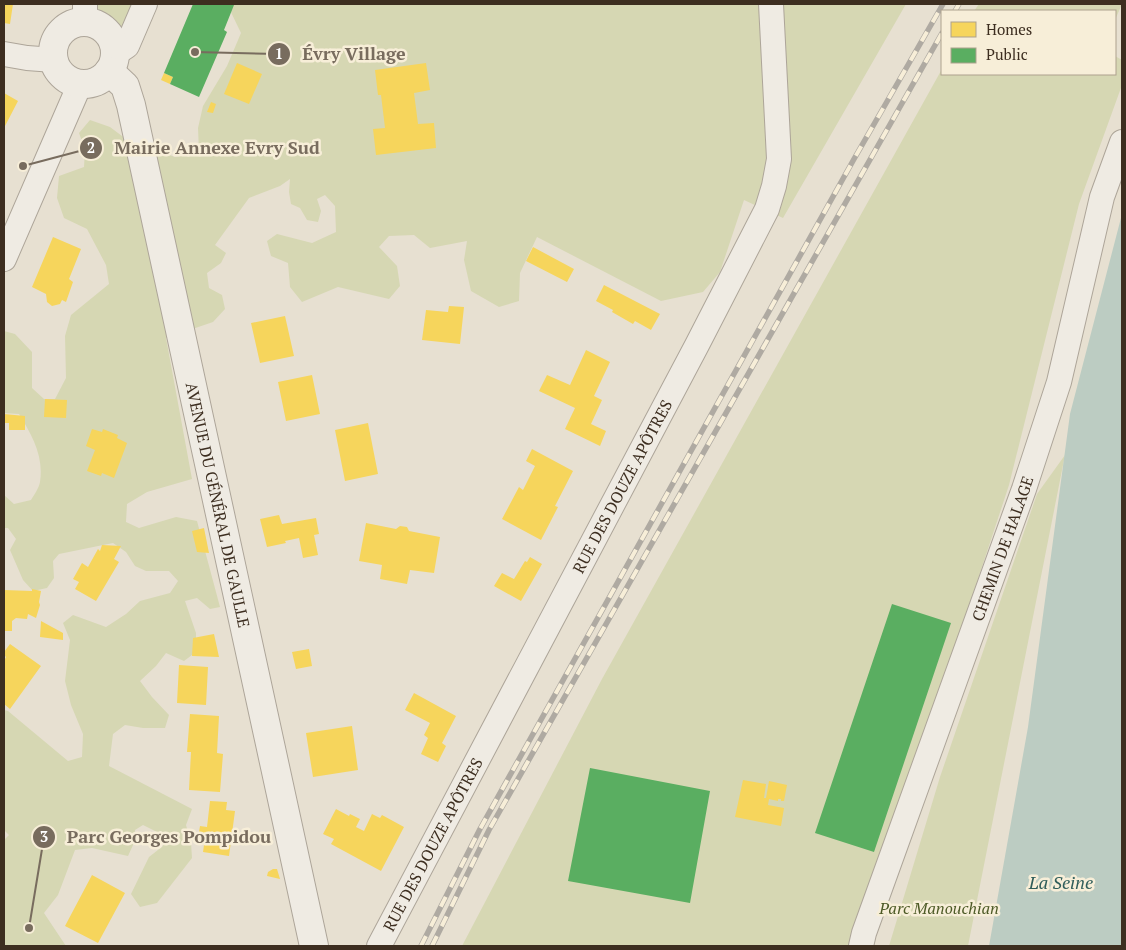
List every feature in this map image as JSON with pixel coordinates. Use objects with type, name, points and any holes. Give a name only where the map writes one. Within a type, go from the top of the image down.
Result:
[{"type":"street","points":[[112,62],[114,44],[110,35],[103,28],[80,13],[60,32],[55,40],[54,60],[63,76],[80,84],[96,82],[127,46],[145,4]]},
{"type":"street","name":"RUE DES DOUZE APÔTRES","points":[[379,946],[698,344],[766,209],[774,186],[779,159],[771,4]]},
{"type":"street","points":[[4,54],[54,60]]},
{"type":"street","name":"AVENUE DU GÉNÉRAL DE GAULLE","points":[[112,62],[125,86],[131,105],[314,946]]},
{"type":"street","points":[[4,259],[80,84]]},
{"type":"street","name":"CHEMIN DE HALAGE","points":[[861,946],[867,924],[1024,489],[1059,382],[1102,197],[1122,142]]},
{"type":"green space","points":[[96,4],[137,4],[127,29],[118,29],[98,9]]},
{"type":"green space","points":[[227,4],[906,4],[783,218],[744,200],[720,272],[703,292],[661,301],[537,237],[520,273],[519,301],[499,307],[471,291],[464,260],[467,241],[430,248],[414,235],[389,236],[379,247],[397,266],[400,286],[389,299],[338,287],[302,302],[290,287],[288,263],[271,256],[267,241],[277,234],[312,243],[336,232],[335,206],[325,195],[317,199],[321,211],[318,222],[307,220],[300,208],[291,204],[289,192],[290,179],[280,186],[249,198],[215,245],[226,253],[221,263],[207,273],[209,288],[222,295],[225,309],[213,322],[166,338],[192,479],[147,492],[127,504],[126,522],[139,528],[176,517],[197,521],[220,607],[210,609],[197,598],[185,601],[196,633],[196,652],[184,661],[166,653],[156,666],[140,681],[169,715],[165,728],[143,728],[125,725],[113,734],[109,766],[192,809],[186,825],[191,843],[192,858],[157,903],[140,907],[131,894],[149,857],[163,846],[159,833],[143,825],[135,830],[133,845],[128,856],[92,848],[75,850],[58,895],[44,913],[66,946],[4,946],[4,840],[9,835],[4,830],[4,710],[8,711],[68,761],[82,757],[83,734],[71,705],[65,681],[70,640],[63,623],[73,615],[106,627],[126,614],[140,601],[170,593],[178,581],[169,571],[146,571],[135,566],[126,552],[113,543],[59,554],[53,561],[54,578],[47,588],[33,591],[23,580],[10,550],[16,539],[8,528],[4,528],[4,495],[14,504],[31,500],[39,484],[41,472],[36,446],[19,414],[4,413],[4,331],[15,334],[32,352],[32,388],[44,399],[55,399],[66,378],[65,336],[71,315],[109,284],[106,265],[87,229],[64,218],[57,198],[59,176],[84,167],[85,150],[79,133],[90,120],[110,127],[126,139],[175,157],[199,152],[198,128],[203,106],[227,66],[241,33]]},
{"type":"green space","points":[[979,4],[1122,4],[1116,18],[1116,10],[975,10]]},
{"type":"green space","points":[[1116,57],[1122,60],[1122,85],[1079,204],[1009,485],[857,946],[462,946],[602,679],[941,71],[941,75],[1116,75]]},
{"type":"green space","name":"Parc Manouchian","points":[[1065,455],[968,946],[889,946],[940,777],[1037,494]]},
{"type":"water","name":"La Seine","points":[[1122,214],[1122,946],[989,946],[1028,727],[1070,414]]},
{"type":"building: Homes","points":[[4,4],[13,4],[10,24],[4,23]]},
{"type":"building: Homes","points":[[237,63],[262,74],[249,104],[224,94]]},
{"type":"building: Homes","points":[[426,63],[430,90],[414,93],[418,124],[434,123],[436,148],[376,155],[373,129],[385,128],[381,95],[378,95],[375,70]]},
{"type":"building: Homes","points":[[164,73],[173,77],[170,84],[161,80]]},
{"type":"building: Homes","points":[[4,93],[18,101],[4,128]]},
{"type":"building: Homes","points":[[211,102],[216,104],[213,113],[207,112]]},
{"type":"building: Homes","points":[[53,237],[81,249],[69,279],[73,282],[66,302],[62,300],[60,304],[52,306],[47,302],[46,294],[32,287]]},
{"type":"building: Homes","points":[[533,247],[574,269],[567,282],[526,261]]},
{"type":"building: Homes","points":[[604,285],[660,314],[651,330],[635,321],[633,324],[596,301]]},
{"type":"building: Homes","points":[[449,306],[464,307],[460,344],[422,340],[426,310],[448,312]]},
{"type":"building: Homes","points":[[285,316],[294,356],[260,363],[251,323]]},
{"type":"building: Homes","points":[[586,350],[610,362],[594,396],[602,400],[591,424],[606,431],[600,446],[565,429],[575,408],[539,391],[547,375],[570,385]]},
{"type":"building: Homes","points":[[312,375],[320,414],[286,421],[278,382]]},
{"type":"building: Homes","points":[[45,399],[67,400],[66,418],[44,417]]},
{"type":"building: Homes","points":[[4,414],[25,416],[25,430],[9,430],[9,423],[4,423]]},
{"type":"building: Homes","points":[[368,423],[378,474],[345,481],[335,430]]},
{"type":"building: Homes","points":[[92,429],[102,432],[103,429],[118,435],[117,438],[127,443],[114,478],[102,473],[101,476],[87,471],[95,450],[86,446]]},
{"type":"building: Homes","points":[[532,449],[573,471],[555,506],[558,507],[541,540],[502,519],[519,487],[523,490],[535,466],[526,461]]},
{"type":"building: Homes","points":[[279,515],[282,524],[316,518],[319,534],[314,535],[318,555],[303,558],[299,538],[267,547],[260,519]]},
{"type":"building: Homes","points":[[366,523],[396,529],[400,526],[407,527],[409,531],[440,537],[434,573],[410,570],[407,584],[380,579],[382,565],[359,561]]},
{"type":"building: Homes","points":[[204,528],[209,553],[197,552],[192,531]]},
{"type":"building: Homes","points":[[102,545],[121,546],[114,559],[119,562],[96,601],[75,589],[79,582],[73,579],[82,563],[88,567],[98,549],[100,551]]},
{"type":"building: Homes","points":[[530,557],[542,564],[521,601],[494,586],[502,573],[514,579],[525,561],[527,562]]},
{"type":"building: Homes","points":[[32,589],[41,591],[40,605],[36,618],[28,614],[27,619],[16,618],[12,621],[12,631],[4,631],[4,590],[32,591]]},
{"type":"building: Homes","points":[[41,621],[63,633],[63,640],[40,637]]},
{"type":"building: Homes","points":[[214,634],[219,657],[192,656],[193,638]]},
{"type":"building: Homes","points":[[10,644],[41,666],[10,709],[4,704],[4,661],[6,657],[4,652]]},
{"type":"building: Homes","points":[[309,649],[312,666],[296,669],[292,652]]},
{"type":"building: Homes","points":[[179,665],[208,667],[206,705],[177,703]]},
{"type":"building: Homes","points":[[414,693],[456,716],[442,743],[446,746],[438,762],[421,754],[428,738],[424,735],[430,723],[405,710]]},
{"type":"building: Homes","points":[[190,714],[219,716],[217,753],[223,754],[220,792],[189,790],[191,752],[187,752]]},
{"type":"building: Homes","points":[[352,726],[358,770],[313,777],[306,733]]},
{"type":"building: Homes","points":[[743,780],[766,784],[764,798],[766,798],[769,781],[787,785],[784,801],[781,801],[781,799],[778,799],[778,801],[769,799],[768,805],[784,808],[781,826],[735,817]]},
{"type":"building: Homes","points":[[210,801],[227,802],[226,810],[235,811],[229,856],[203,852],[204,845],[197,844],[200,826],[207,827]]},
{"type":"building: Homes","points":[[336,809],[360,819],[356,827],[364,831],[372,814],[380,818],[382,815],[404,827],[381,871],[331,844],[334,839],[323,834]]},
{"type":"building: Homes","points":[[277,869],[280,879],[267,876],[268,872]]},
{"type":"building: Homes","points":[[92,875],[125,893],[98,943],[65,926]]},
{"type":"building: Public","points":[[193,4],[234,5],[224,30],[227,32],[199,97],[170,84],[173,77],[164,73]]},
{"type":"building: Public","points":[[892,604],[951,623],[874,852],[815,833]]},
{"type":"building: Public","points":[[590,768],[710,791],[690,903],[568,881]]},
{"type":"railway","points":[[421,946],[480,829],[854,159],[943,4]]},
{"type":"railway","points":[[956,10],[959,4]]},
{"type":"railway","points":[[432,946],[489,830],[941,35]]},
{"type":"place","name":"Évry Village","points":[[195,52]]},
{"type":"place","name":"Mairie Annexe Evry Sud","points":[[23,166]]},
{"type":"place","name":"Parc Georges Pompidou","points":[[29,928]]}]
